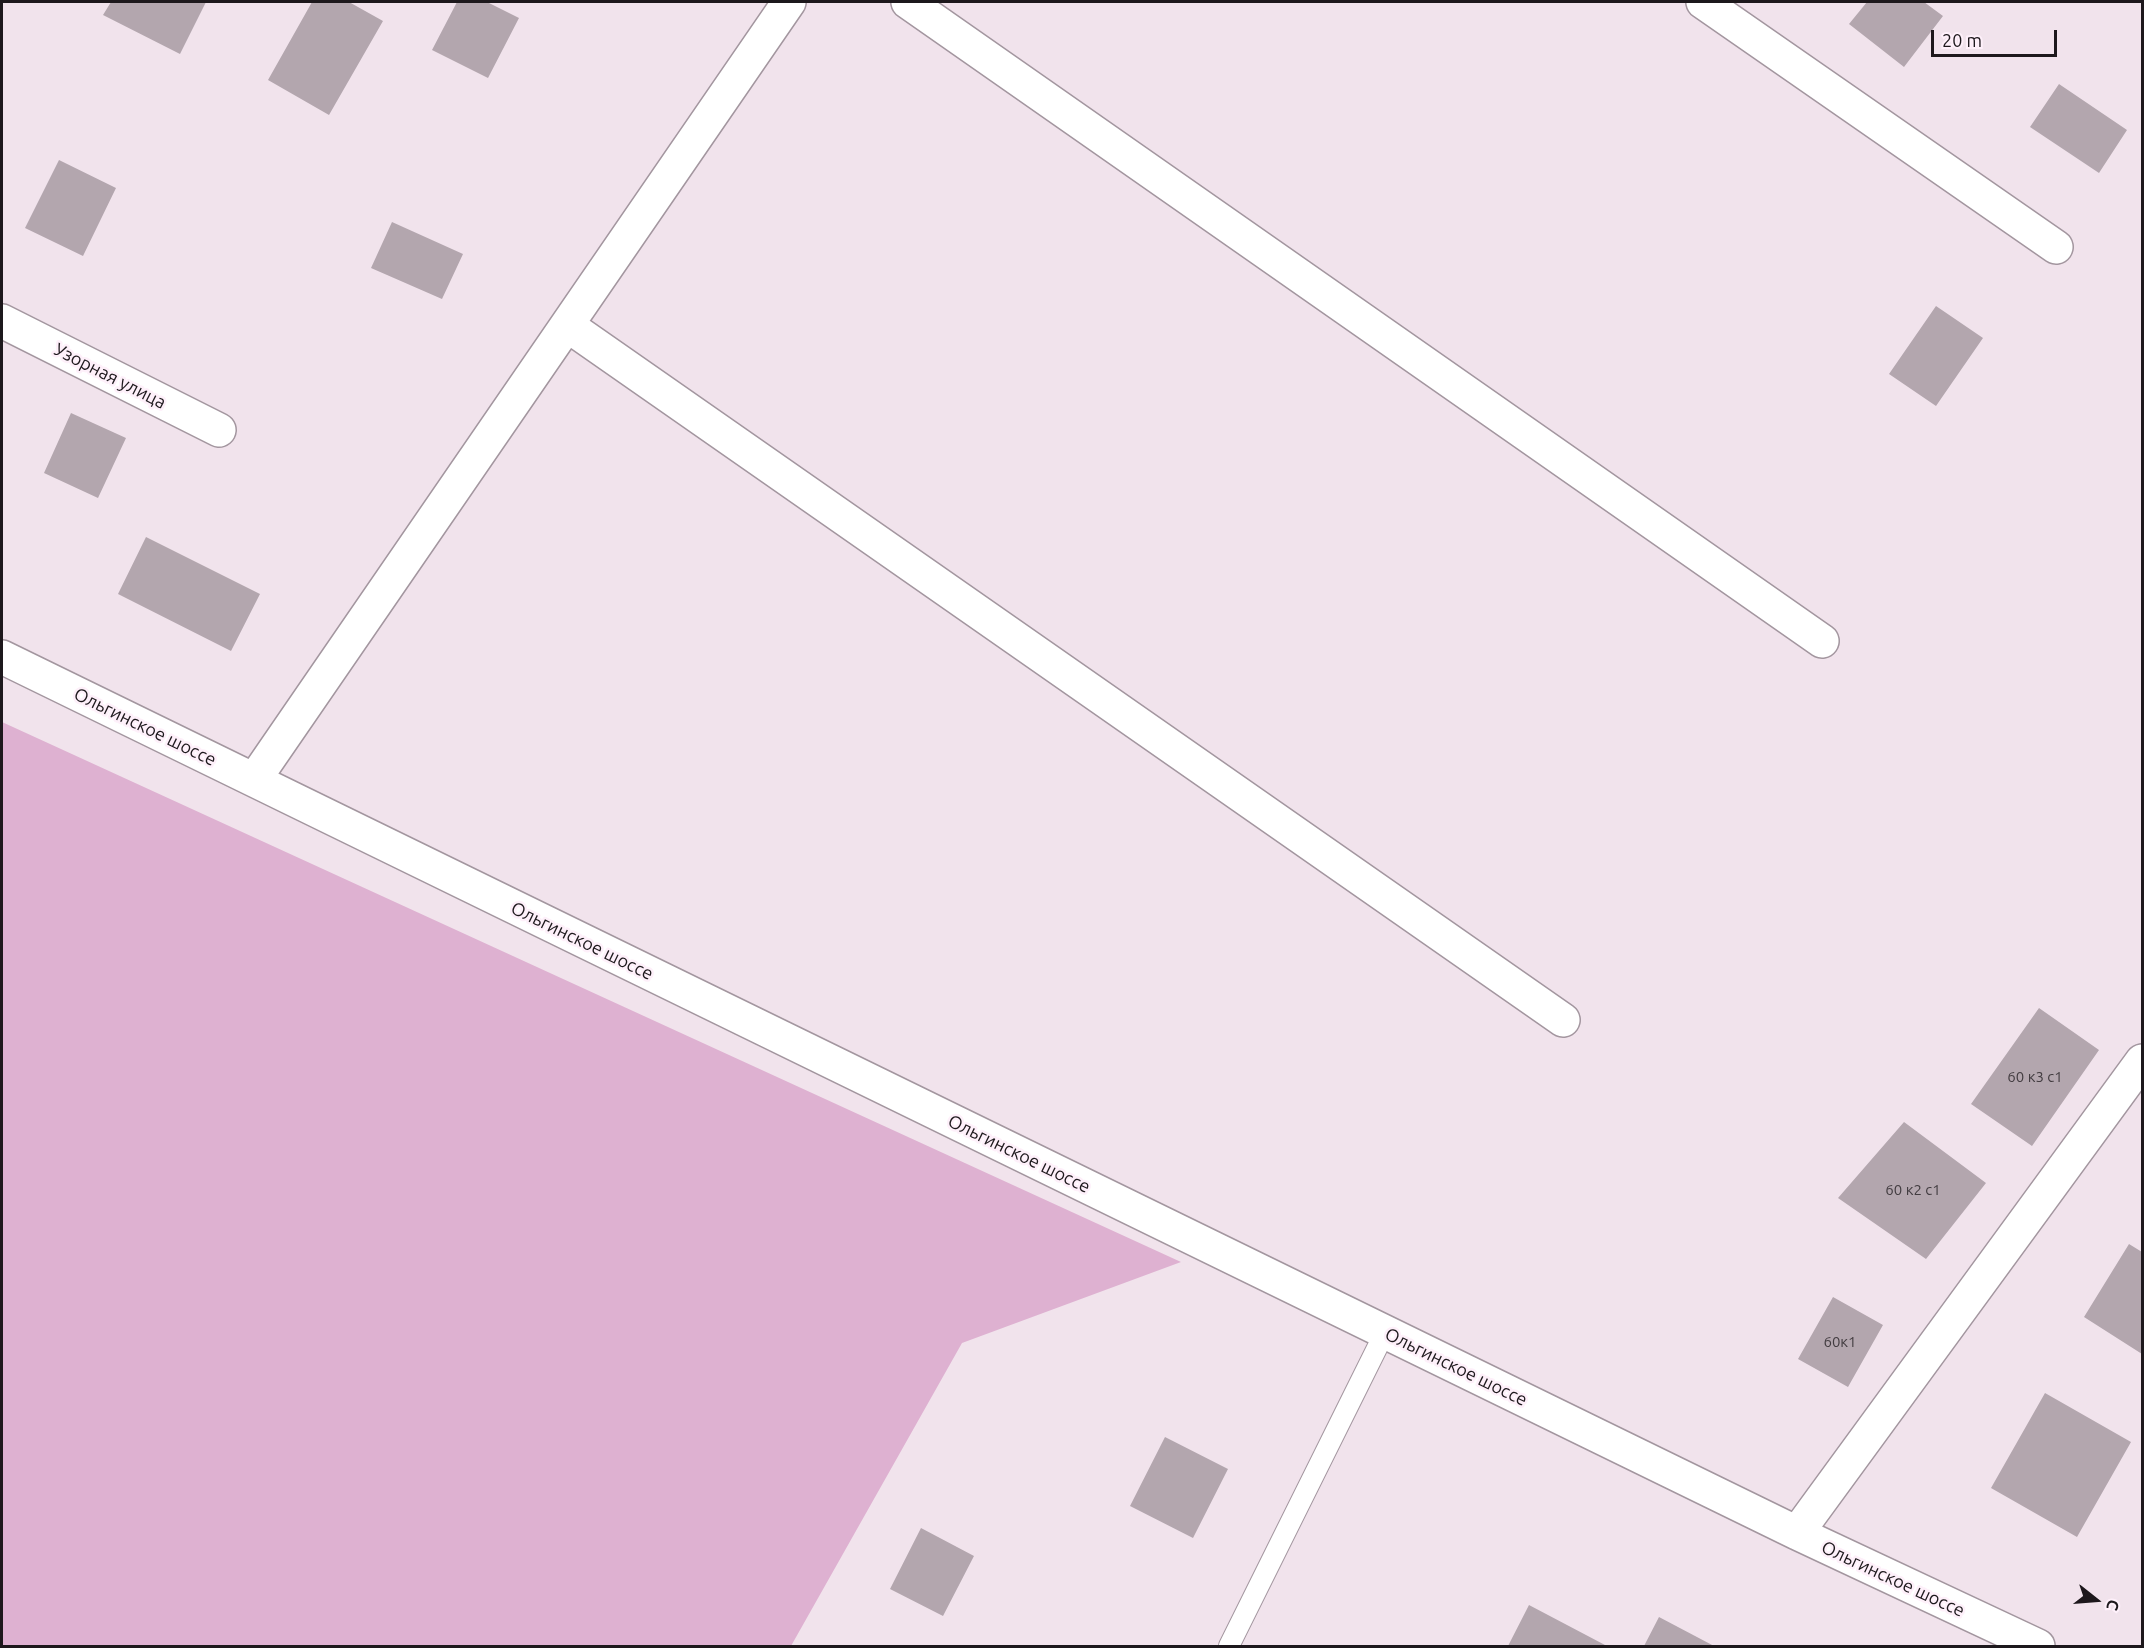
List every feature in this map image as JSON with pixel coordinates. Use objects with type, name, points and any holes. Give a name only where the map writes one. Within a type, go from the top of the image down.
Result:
[{"type":"street","points":[[254,780],[789,2]]},
{"type":"street","points":[[908,2],[1822,641]]},
{"type":"street","points":[[1703,2],[2056,247]]},
{"type":"street","name":"Узорная улица","points":[[2,321],[219,430]]},
{"type":"street","points":[[567,324],[1563,1020]]},
{"type":"street","name":"Ольгинское шоссе","points":[[2,657],[1797,1533],[2004,1640],[2038,1647]]},
{"type":"street","points":[[1797,1533],[2142,1061]]},
{"type":"lane","points":[[1229,1647],[1385,1332]]},
{"type":"shaded area","points":[[2,722],[1181,1262],[962,1343],[791,1646],[2,1646]]},
{"type":"building","points":[[111,2],[206,2],[180,54],[103,15]]},
{"type":"building","points":[[312,2],[349,2],[383,21],[329,115],[268,80]]},
{"type":"building","points":[[457,2],[487,2],[519,18],[488,78],[432,50]]},
{"type":"building","points":[[1867,2],[1924,2],[1943,16],[1904,67],[1849,24]]},
{"type":"building","points":[[2059,84],[2127,130],[2099,173],[2030,127]]},
{"type":"building","points":[[59,160],[116,188],[83,256],[25,228]]},
{"type":"building","points":[[392,222],[463,254],[442,299],[371,268]]},
{"type":"building","points":[[1936,306],[1983,338],[1936,406],[1889,374]]},
{"type":"building","points":[[71,413],[126,438],[98,498],[44,473]]},
{"type":"building","points":[[146,537],[260,594],[231,651],[118,594]]},
{"type":"building","points":[[2039,1008],[2099,1050],[2032,1146],[1971,1104]]},
{"type":"building","points":[[1904,1122],[1986,1183],[1926,1259],[1838,1198]]},
{"type":"building","points":[[2129,1244],[2142,1252],[2142,1354],[2084,1317]]},
{"type":"building","points":[[1833,1297],[1883,1325],[1848,1387],[1798,1359]]},
{"type":"building","points":[[2045,1393],[2131,1442],[2077,1537],[1991,1488]]},
{"type":"building","points":[[1165,1437],[1228,1469],[1193,1538],[1130,1506]]},
{"type":"building","points":[[921,1528],[974,1556],[943,1616],[890,1589]]},
{"type":"building","points":[[1529,1605],[1605,1645],[1508,1646]]},
{"type":"building","points":[[1659,1617],[1714,1646],[1644,1646]]}]
